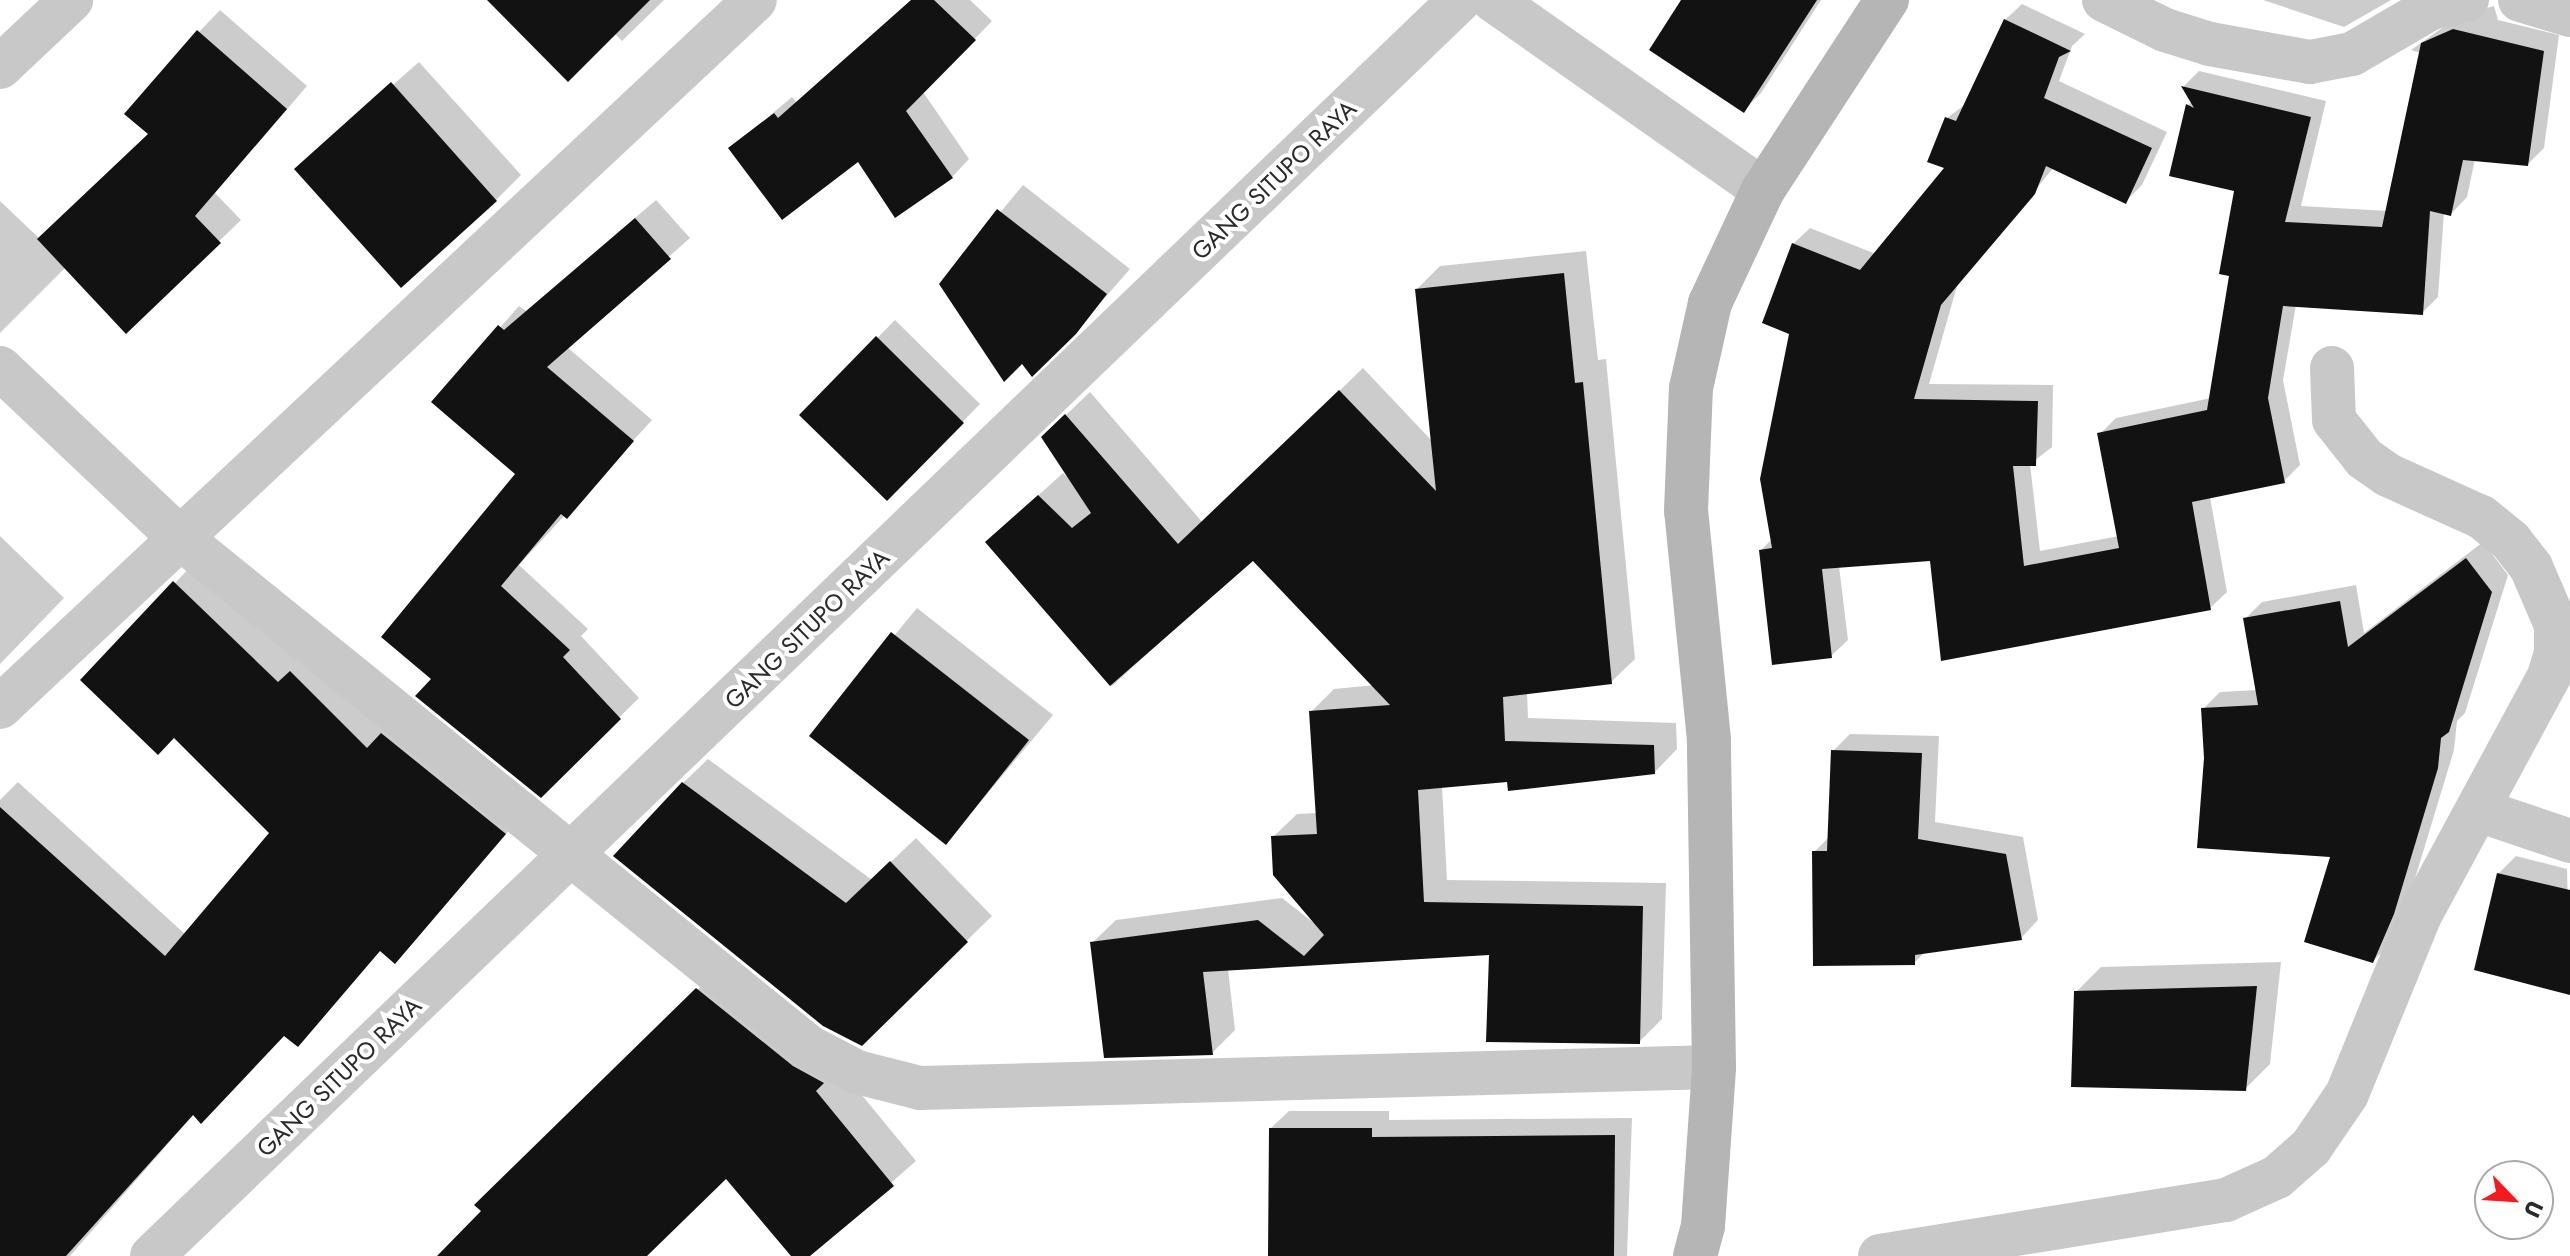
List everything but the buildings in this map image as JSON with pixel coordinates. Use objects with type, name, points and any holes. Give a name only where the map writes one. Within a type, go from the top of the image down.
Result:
[{"type":"street","points":[[0,67],[71,0]]},
{"type":"street","points":[[0,707],[755,0]]},
{"type":"street","name":"GANG SITUPO RAYA","points":[[152,1256],[1460,0]]},
{"type":"street","points":[[1493,0],[1763,190]]},
{"type":"street","points":[[1695,1256],[1703,1226],[1714,1067],[1709,740],[1686,511],[1691,388],[1710,303],[1763,190],[1887,0]]},
{"type":"street","points":[[2104,0],[2165,30],[2210,44],[2310,62],[2352,54],[2431,8],[2467,0]]},
{"type":"street","points":[[2520,0],[2570,15]]},
{"type":"street","points":[[0,368],[179,537],[809,1047],[857,1072],[920,1088],[1714,1067]]},
{"type":"street","points":[[1880,1256],[2226,1200],[2277,1177],[2311,1147],[2347,1094],[2420,915],[2549,676],[2556,653],[2556,625],[2531,567],[2511,541],[2481,517],[2388,475],[2364,458],[2334,420],[2332,368]]},
{"type":"street","points":[[2478,810],[2570,841]]}]
